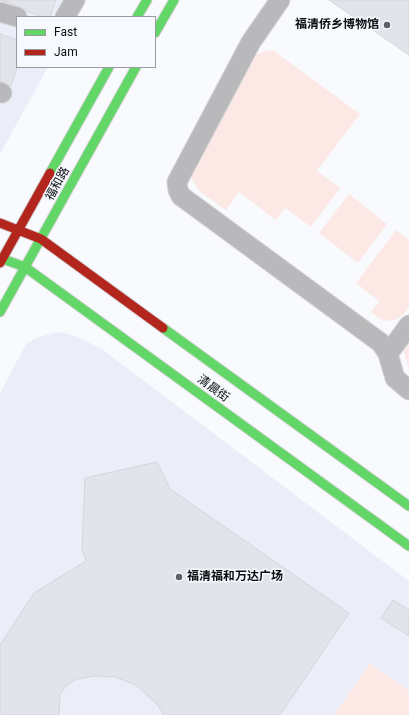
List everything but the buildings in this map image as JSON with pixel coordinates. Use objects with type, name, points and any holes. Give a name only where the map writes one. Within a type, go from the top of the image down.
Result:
[{"type":"street","points":[[66,16],[75,0]]},
{"type":"street","points":[[138,16],[147,0]]},
{"type":"street","points":[[156,32],[174,0]]},
{"type":"street","points":[[280,0],[251,42],[177,182],[178,190],[181,196],[381,343],[388,354],[395,378],[409,390]]},
{"type":"street","points":[[0,12],[16,17]]},
{"type":"street","name":"福和路","points":[[1,260],[108,68]]},
{"type":"street","name":"福和路","points":[[0,312],[135,68]]},
{"type":"street","name":"清晨街","points":[[0,223],[41,239],[408,502]]},
{"type":"street","name":"清晨街","points":[[1,260],[25,267],[409,546]]},
{"type":"street","points":[[388,354],[409,325]]},
{"type":"shaded area","points":[[0,0],[87,0],[78,16],[16,16],[16,68],[47,68],[0,154]]},
{"type":"shaded area","points":[[267,50],[274,51],[360,114],[317,171],[340,188],[311,227],[285,208],[276,220],[239,192],[226,210],[199,191],[192,179],[193,169],[256,55]]},
{"type":"shaded area","points":[[349,194],[387,224],[358,263],[319,233]]},
{"type":"shaded area","points":[[396,230],[409,240],[409,307],[403,315],[397,319],[389,321],[380,319],[371,312],[379,301],[356,283]]},
{"type":"shaded area","points":[[60,332],[76,336],[103,350],[409,581],[409,691],[370,663],[334,715],[0,715],[0,393],[26,344],[38,337]]},
{"type":"shaded area","points":[[409,339],[409,370],[404,352],[404,345]]},
{"type":"shaded area","points":[[370,663],[409,691],[409,715],[334,715]]},
{"type":"traffic: fast","points":[[138,16],[147,0]]},
{"type":"traffic: fast","points":[[156,31],[174,0]]},
{"type":"traffic: fast","points":[[50,173],[108,68]]},
{"type":"traffic: fast","points":[[0,312],[135,68]]},
{"type":"traffic: fast","points":[[0,258],[25,267],[409,546]]},
{"type":"traffic: fast","points":[[163,328],[409,506]]},
{"type":"traffic: jam","points":[[0,263],[50,173]]},
{"type":"traffic: jam","points":[[0,223],[41,239],[163,328]]},
{"type":"place","name":"福清侨乡博物馆","points":[[387,25]]},
{"type":"place","name":"福清福和万达广场","points":[[179,577]]}]
